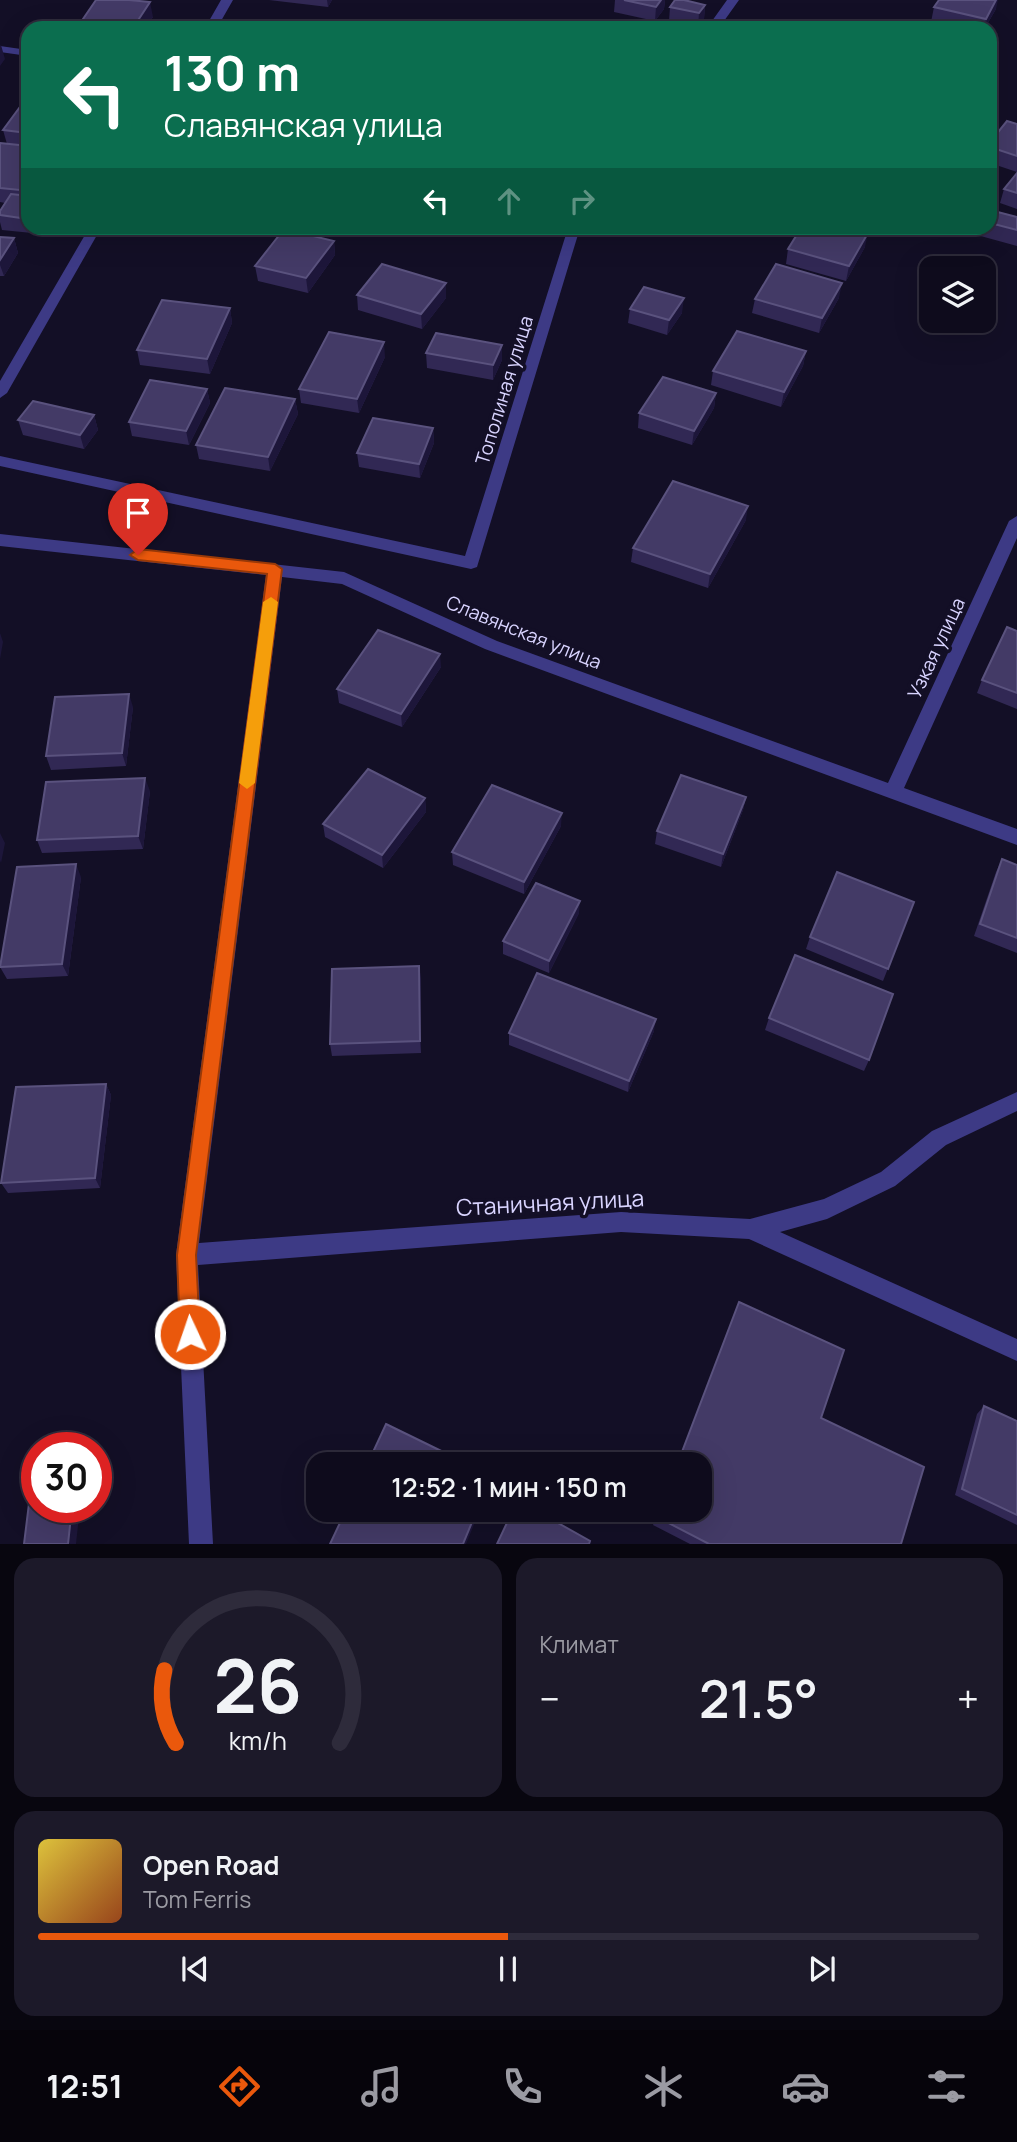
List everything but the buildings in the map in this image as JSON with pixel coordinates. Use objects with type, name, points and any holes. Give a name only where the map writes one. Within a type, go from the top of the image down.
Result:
[{"type":"street","points":[[215,21],[227,0]]},
{"type":"street","points":[[718,21],[733,0]]},
{"type":"street","points":[[0,49],[21,52]]},
{"type":"street","points":[[0,393],[91,235]]},
{"type":"street","name":"Тополиная улица","points":[[0,461],[471,564],[572,235]]},
{"type":"street","name":"Узкая улица","points":[[893,792],[1017,521]]},
{"type":"street","name":"Славянская улица","points":[[0,540],[344,578],[491,645],[1017,837]]},
{"type":"street","points":[[201,1544],[187,1255],[275,569]]},
{"type":"street","points":[[750,1229],[827,1209],[888,1178],[939,1138],[1017,1101]]},
{"type":"street","name":"Станичная улица","points":[[187,1255],[621,1222],[750,1229],[1017,1350]]},
{"type":"slow traffic","points":[[247,783],[271,602]]},
{"type":"route","points":[[138,555],[275,569],[187,1255],[190,1334]]}]
